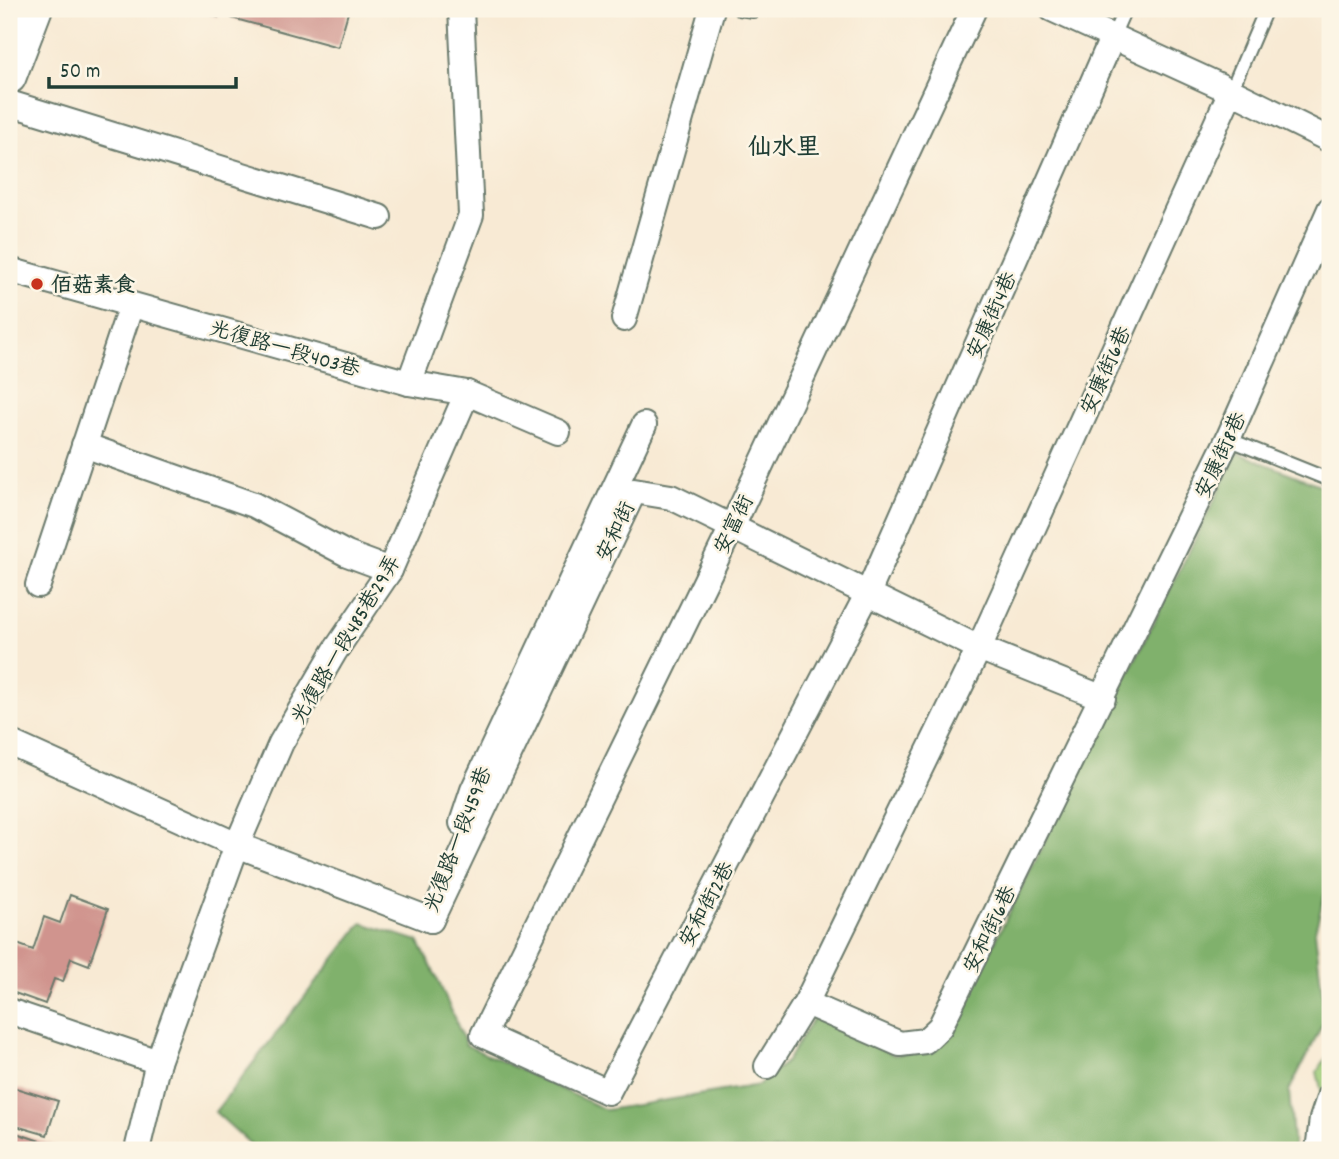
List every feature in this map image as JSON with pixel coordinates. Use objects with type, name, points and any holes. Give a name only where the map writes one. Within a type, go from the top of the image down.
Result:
[{"type":"main road","points":[[9,77],[34,9]]},
{"type":"street","points":[[409,383],[471,215],[461,9]]},
{"type":"street","points":[[624,319],[712,9]]},
{"type":"street","name":"安富街","points":[[483,1035],[732,527],[974,9]]},
{"type":"street","points":[[1052,9],[1231,91],[1330,140]]},
{"type":"street","name":"安康街4巷","points":[[868,593],[1114,36]]},
{"type":"street","name":"安康街6巷","points":[[767,1066],[807,1003],[979,648],[1231,91]]},
{"type":"street","points":[[9,103],[380,217]]},
{"type":"street","name":"安康街8巷","points":[[1102,698],[1228,439],[1330,209]]},
{"type":"street","name":"光復路一段403巷","points":[[9,270],[409,383],[467,393],[558,432]]},
{"type":"street","points":[[38,585],[131,305]]},
{"type":"street","name":"光復路一段485巷29弄","points":[[137,1150],[158,1062],[237,845],[281,743],[335,651],[390,570],[467,393]]},
{"type":"street","name":"光復路一段459巷","points":[[9,742],[237,845],[430,920],[473,790],[644,425]]},
{"type":"street","points":[[84,445],[254,505],[347,554],[390,570]]},
{"type":"street","name":"安和街","points":[[430,920],[634,491],[671,497],[979,648],[1102,698]]},
{"type":"street","name":"安和街2巷","points":[[483,1035],[608,1092],[868,593]]},
{"type":"street","name":"安和街6巷","points":[[807,1003],[900,1044],[925,1041],[940,1027],[1102,698]]},
{"type":"street","points":[[9,1011],[158,1062]]},
{"type":"street","points":[[1318,1150],[1322,1119],[1330,1095]]},
{"type":"lane","points":[[739,9],[755,9]]},
{"type":"lane","points":[[1114,36],[1125,9]]},
{"type":"lane","points":[[1231,91],[1266,9]]},
{"type":"lane","points":[[1228,439],[1330,480]]},
{"type":"green space","points":[[1238,453],[1330,489],[1330,874],[1315,931],[1325,1019],[1289,1091],[1294,1150],[257,1150],[215,1112],[362,923],[418,941],[466,1045],[606,1110],[759,1085],[787,1061],[814,1017],[894,1055],[931,1051],[948,1036]]},
{"type":"green space","points":[[1330,1052],[1330,1127],[1317,1072]]},
{"type":"building","points":[[194,9],[220,9],[218,17]]},
{"type":"building","points":[[235,9],[349,9],[338,47],[232,18]]},
{"type":"building","points":[[9,865],[16,867],[9,887]]},
{"type":"building","points":[[70,895],[108,909],[89,965],[71,958],[63,982],[54,979],[45,1004],[9,991],[9,941],[33,950],[44,917],[60,923]]},
{"type":"building","points":[[9,1086],[58,1101],[47,1135],[9,1124]]},
{"type":"building","points":[[10,1131],[58,1147],[57,1150],[9,1150]]},
{"type":"place","name":"佰菇素食","points":[[37,284]]},
{"type":"district","name":"仙水里","points":[[784,146]]}]
